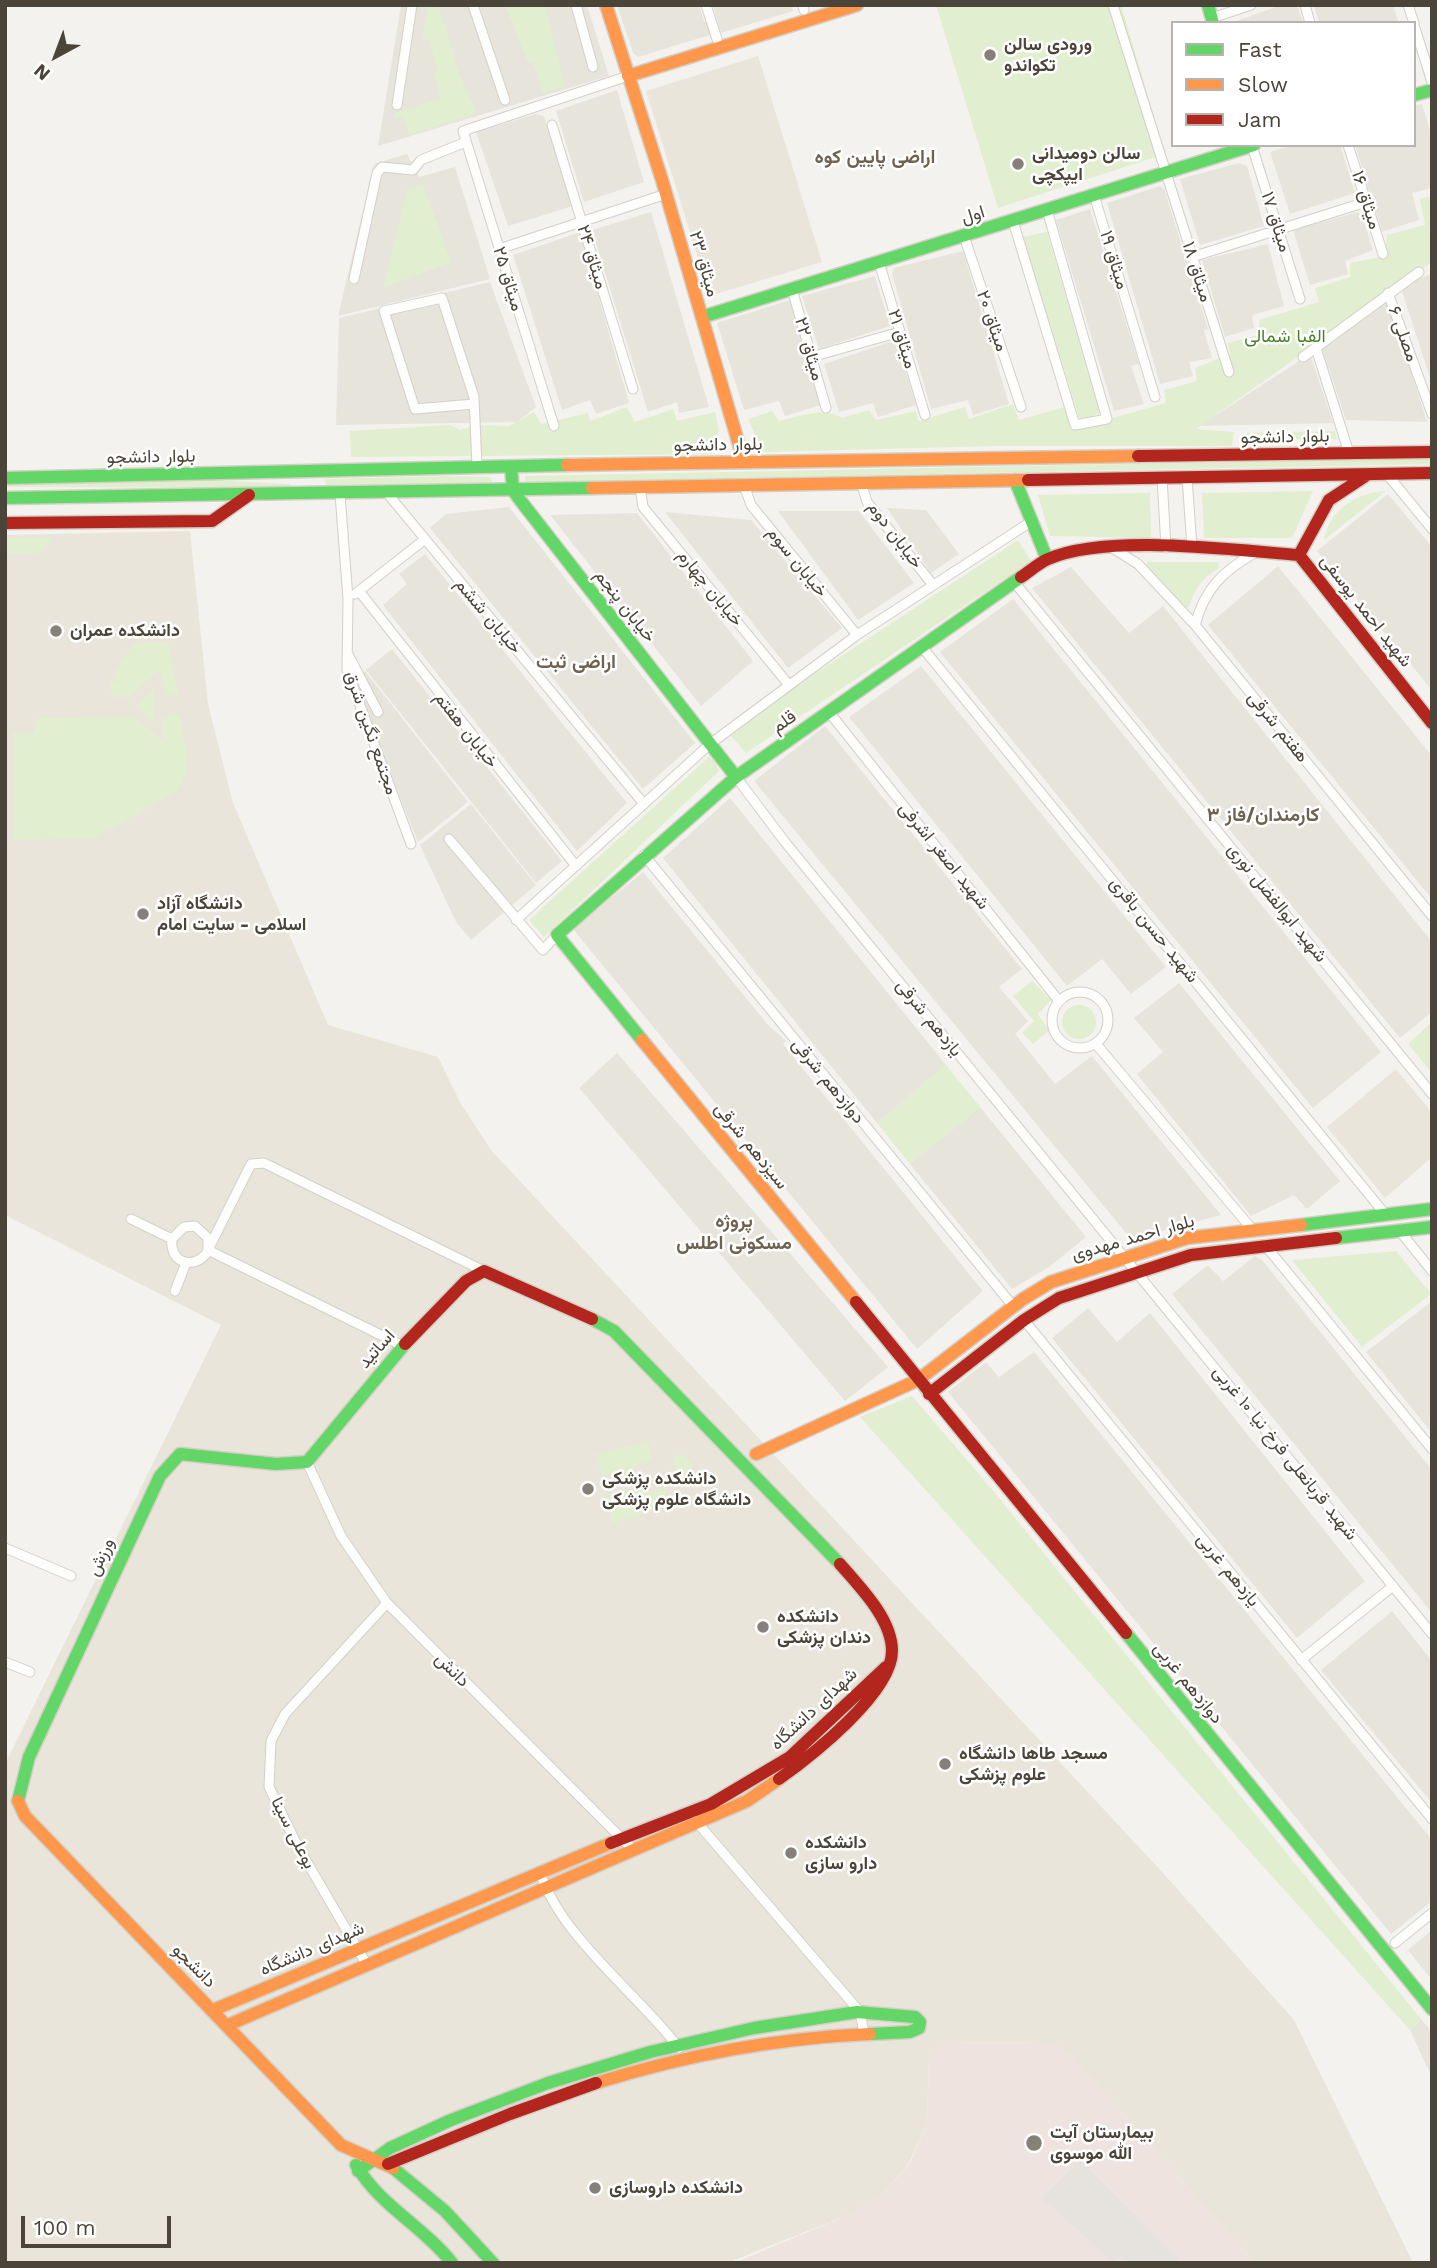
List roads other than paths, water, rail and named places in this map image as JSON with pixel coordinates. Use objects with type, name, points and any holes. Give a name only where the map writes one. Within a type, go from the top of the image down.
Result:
[{"type":"street","points":[[397,105],[412,5]]},
{"type":"street","points":[[472,5],[505,100]]},
{"type":"street","points":[[576,5],[593,67]]},
{"type":"street","name":"میثاق ۲۳","points":[[606,5],[666,194],[744,462]]},
{"type":"street","points":[[706,5],[717,39]]},
{"type":"street","points":[[628,76],[857,5]]},
{"type":"street","name":"میثاق ۱۸","points":[[1113,5],[1229,372]]},
{"type":"street","points":[[1211,15],[1251,5]]},
{"type":"street","points":[[1416,30],[1432,82]]},
{"type":"street","name":"میثاق ۲۵","points":[[554,426],[463,131],[628,76]]},
{"type":"street","name":"میثاق ۲۴","points":[[552,125],[633,389]]},
{"type":"street","points":[[354,279],[377,173],[382,167],[413,170],[421,160],[466,142]]},
{"type":"street","name":"اول","points":[[702,317],[1247,147]]},
{"type":"street","name":"میثاق ۱۷","points":[[1254,147],[1300,299]]},
{"type":"street","name":"میثاق ۱۶","points":[[1349,147],[1383,254]]},
{"type":"street","points":[[499,248],[666,194]]},
{"type":"street","name":"میثاق ۱۹","points":[[1094,195],[1155,397]]},
{"type":"street","points":[[1192,257],[1366,202]]},
{"type":"street","points":[[1013,221],[1075,425],[1107,419],[1047,210]]},
{"type":"street","name":"میثاق ۲۰","points":[[964,236],[1021,407]]},
{"type":"street","name":"میثاق ۲۱","points":[[879,262],[925,415]]},
{"type":"street","points":[[1303,357],[1419,272]]},
{"type":"street","name":"میثاق ۲۲","points":[[792,289],[826,408]]},
{"type":"street","name":"مصلی ۶","points":[[1388,293],[1432,414]]},
{"type":"street","points":[[474,404],[415,409],[384,311],[442,298],[474,404],[477,467]]},
{"type":"street","points":[[811,357],[900,332]]},
{"type":"street","points":[[1316,348],[1349,453]]},
{"type":"street","name":"بلوار دانشجو","points":[[5,478],[744,462],[1432,452]]},
{"type":"street","points":[[511,467],[513,490]]},
{"type":"street","points":[[302,472],[303,494]]},
{"type":"street","points":[[5,498],[340,494],[1432,472]]},
{"type":"street","points":[[1386,473],[1432,529]]},
{"type":"street","points":[[1015,480],[1047,559],[1071,551],[1167,548],[1299,555],[1311,528],[1329,500],[1368,474]]},
{"type":"street","points":[[1162,477],[1167,548]]},
{"type":"street","points":[[1187,477],[1192,548]]},
{"type":"street","name":"خیابان دوم","points":[[861,482],[867,502],[933,585]]},
{"type":"street","name":"خیابان سوم","points":[[744,485],[751,505],[857,635]]},
{"type":"street","name":"خیابان چهارم","points":[[640,487],[643,507],[789,685]]},
{"type":"street","name":"خیابان پنجم","points":[[513,490],[736,777]]},
{"type":"street","name":"خیابان ششم","points":[[387,493],[644,804]]},
{"type":"street","name":"مجتمع نگین شرق","points":[[340,494],[348,599],[347,670],[411,844]]},
{"type":"street","points":[[5,523],[212,521],[249,495]]},
{"type":"street","points":[[516,920],[710,744],[857,635],[1032,521]]},
{"type":"street","points":[[348,599],[424,540]]},
{"type":"street","name":"هفتم شرقی","points":[[1114,549],[1138,564],[1195,625],[1432,916]]},
{"type":"street","points":[[1195,625],[1201,602],[1211,586],[1229,568],[1257,552]]},
{"type":"street","name":"شهید احمد یوسفی","points":[[1299,555],[1432,723]]},
{"type":"street","name":"قلم","points":[[557,935],[644,855],[736,777],[1047,559]]},
{"type":"street","name":"شهید ابوالفضل نوری","points":[[1015,583],[1432,1094]]},
{"type":"street","name":"خیابان هفتم","points":[[359,591],[576,866]]},
{"type":"street","name":"شهید حسن باقری","points":[[922,647],[1385,1214]]},
{"type":"street","points":[[347,652],[378,712]]},
{"type":"street","name":"شهید اصغر اشرفی","points":[[829,712],[1059,1001]]},
{"type":"street","name":"یازدهم شرقی","points":[[736,777],[794,852],[1138,1273]]},
{"type":"street","points":[[449,839],[543,950],[557,935]]},
{"type":"street","name":"دوازدهم شرقی","points":[[644,855],[1013,1306]]},
{"type":"street","name":"سیزدهم شرقی","points":[[557,935],[918,1380]]},
{"type":"street","points":[[1079,991],[1094,995],[1105,1005],[1108,1026],[1096,1044],[1074,1048],[1056,1035],[1052,1021],[1059,1001],[1079,991]]},
{"type":"street","points":[[1096,1044],[1251,1228]]},
{"type":"street","points":[[208,1250],[208,1238],[195,1226],[178,1229],[172,1239],[173,1254],[186,1263],[200,1261],[208,1250],[251,1164],[264,1163],[484,1271]]},
{"type":"street","name":"بلوار احمد مهدوی","points":[[756,1454],[918,1380],[1013,1306],[1051,1282],[1187,1237],[1432,1209]]},
{"type":"street","points":[[131,1219],[172,1239]]},
{"type":"street","name":"بلوار احمد مهدوی","points":[[929,1394],[1024,1320],[1059,1298],[1191,1255],[1432,1227]]},
{"type":"street","points":[[1399,1230],[1432,1271]]},
{"type":"street","points":[[1265,1245],[1432,1449]]},
{"type":"street","points":[[208,1250],[403,1346]]},
{"type":"street","points":[[175,1291],[186,1263]]},
{"type":"street","name":"اساتید","points":[[307,1462],[403,1346],[467,1282],[484,1271]]},
{"type":"street","name":"شهدای دانشگاه","points":[[228,2025],[633,1850],[693,1818],[790,1757],[889,1665],[892,1649],[882,1618],[859,1586],[813,1533],[614,1331],[587,1315],[484,1271]]},
{"type":"street","name":"شهید قربانعلی فرخ نیا ۱۰ غربی","points":[[1138,1273],[1432,1634]]},
{"type":"street","name":"یازدهم غربی","points":[[1024,1320],[1432,1819]]},
{"type":"street","name":"دوازدهم غربی","points":[[918,1380],[1432,2009]]},
{"type":"street","name":"ورزش","points":[[17,1800],[29,1757],[160,1476],[180,1454],[206,1452],[290,1466],[307,1462]]},
{"type":"street","name":"دانش","points":[[307,1462],[341,1536],[387,1603],[633,1850]]},
{"type":"street","points":[[5,1548],[71,1576]]},
{"type":"street","points":[[1301,1660],[1392,1586]]},
{"type":"street","name":"بوعلی سینا","points":[[367,1965],[298,1845],[269,1787],[271,1741],[285,1714],[387,1603]]},
{"type":"street","points":[[5,1662],[30,1672]]},
{"type":"street","name":"دانشجو","points":[[17,1800],[25,1816],[350,2152]]},
{"type":"street","points":[[693,1818],[860,2012],[864,2033]]},
{"type":"street","name":"شهدای دانشگاه","points":[[214,2011],[623,1838],[693,1818]]},
{"type":"street","points":[[541,1872],[545,1889],[567,1922],[681,2053]]},
{"type":"street","points":[[1395,1943],[1432,1913]]},
{"type":"street","points":[[358,2171],[373,2157],[478,2109],[576,2073],[681,2053],[790,2039],[910,2032],[919,2028],[920,2022],[915,2017],[860,2012],[713,2036],[681,2053],[580,2089],[388,2164]]},
{"type":"street","points":[[788,2025],[790,2039]]},
{"type":"street","points":[[350,2152],[373,2157],[388,2164],[453,2218],[493,2263]]},
{"type":"street","points":[[350,2152],[358,2171],[376,2193],[426,2235],[452,2263]]},
{"type":"place","name":"ورودی سالن تکواندو","points":[[990,55]]},
{"type":"place","name":"سالن دومیدانی ایپکچی","points":[[1018,164]]},
{"type":"place","name":"دانشکده عمران","points":[[56,631]]},
{"type":"place","name":"دانشگاه آزاد اسلامی - سایت امام","points":[[143,914]]},
{"type":"place","name":"دانشکده پزشکی دانشگاه علوم پزشکی","points":[[588,1489]]},
{"type":"place","name":"دانشکده دندان پزشکی","points":[[763,1627]]},
{"type":"place","name":"مسجد طاها دانشگاه علوم پزشکی","points":[[945,1764]]},
{"type":"place","name":"دانشکده دارو سازی","points":[[791,1853]]},
{"type":"place","name":"بیمارستان آیت الله موسوی","points":[[1034,2143]]},
{"type":"place","name":"دانشکده داروسازی","points":[[595,2188]]},
{"type":"district","name":"اراضی پایین کوه","points":[[875,157]]},
{"type":"district","name":"اراضی ثبت","points":[[576,662]]},
{"type":"district","name":"کارمندان/فاز ۳","points":[[1263,815]]},
{"type":"district","name":"پروژه مسکونی اطلس","points":[[734,1232]]},
{"type":"park label","name":"الفبا شمالی","points":[[1285,337]]}]
